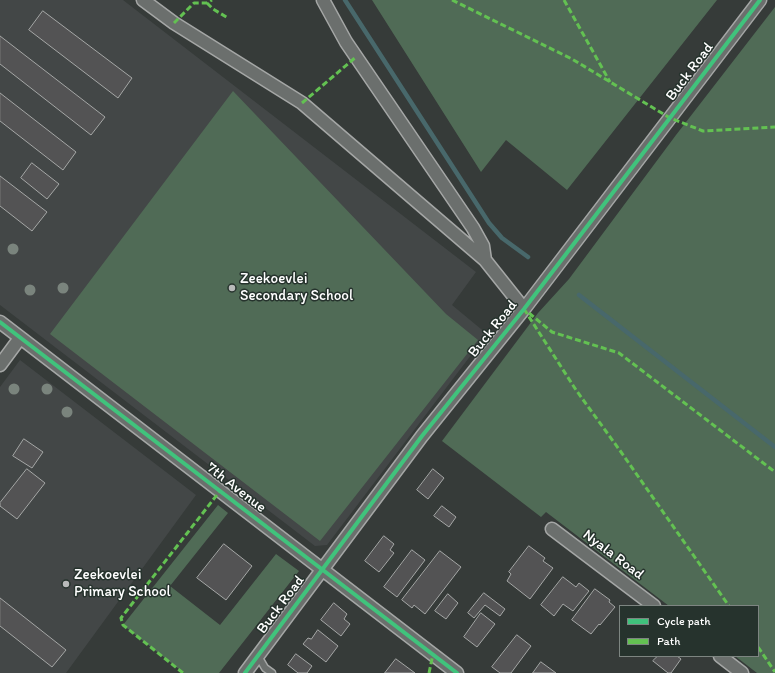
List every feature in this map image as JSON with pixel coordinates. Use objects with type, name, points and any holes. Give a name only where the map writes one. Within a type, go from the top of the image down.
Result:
[{"type":"street","points":[[142,0],[174,23],[302,103],[485,260],[524,309]]},
{"type":"street","points":[[323,0],[353,52],[473,228],[483,246],[485,260]]},
{"type":"street","name":"Buck Road","points":[[245,673],[422,436],[524,309],[760,0]]},
{"type":"street","name":"7th Avenue","points":[[0,322],[457,673]]},
{"type":"street","points":[[0,365],[20,338]]},
{"type":"street","name":"Nyala Road","points":[[552,529],[653,605]]},
{"type":"street","points":[[721,657],[742,673]]},
{"type":"lane","points":[[258,656],[265,668],[272,673]]},
{"type":"shaded area","name":"Zeekoevlei Secondary School","points":[[0,0],[123,0],[476,272],[452,305],[487,334],[327,545],[315,546],[0,305]]},
{"type":"shaded area","name":"Zeekoevlei Primary School","points":[[20,360],[196,495],[66,673],[0,673],[0,387]]},
{"type":"green space","points":[[372,0],[717,0],[567,190],[506,140],[481,172]]},
{"type":"green space","points":[[775,7],[775,673],[757,673],[736,657],[759,657],[759,605],[668,605],[546,512],[541,517],[442,441],[538,313],[569,279],[676,135]]},
{"type":"green space","name":"Zeekoevlei Secondary School","points":[[233,91],[446,314],[478,340],[320,541],[50,334]]},
{"type":"green space","points":[[218,505],[228,513],[170,586],[220,625],[276,554],[299,571],[219,673],[184,673],[123,625]]},
{"type":"building","points":[[43,11],[132,78],[118,98],[29,30]]},
{"type":"building","points":[[0,36],[105,117],[91,135],[0,64]]},
{"type":"building","points":[[0,93],[76,152],[63,170],[0,121]]},
{"type":"building","points":[[32,163],[59,184],[47,199],[21,178]]},
{"type":"building","points":[[0,176],[47,212],[32,231],[0,206]]},
{"type":"building","points":[[24,439],[43,452],[32,468],[13,456]]},
{"type":"building","points":[[27,469],[45,483],[17,519],[0,506],[0,503]]},
{"type":"building","points":[[433,469],[444,478],[428,499],[417,490]]},
{"type":"building","points":[[442,506],[456,517],[449,527],[434,516]]},
{"type":"building","points":[[384,536],[394,544],[390,550],[394,553],[379,572],[365,561]]},
{"type":"building","points":[[224,544],[252,566],[226,600],[197,578]]},
{"type":"building","points":[[529,546],[545,558],[543,561],[553,568],[530,599],[507,581],[511,574],[509,572]]},
{"type":"building","points":[[412,550],[425,560],[397,597],[384,587]]},
{"type":"building","points":[[440,551],[461,567],[425,614],[414,605],[412,608],[402,600]]},
{"type":"building","points":[[563,577],[576,587],[579,583],[589,591],[573,611],[563,604],[554,616],[541,605]]},
{"type":"building","points":[[595,589],[610,600],[609,602],[615,607],[591,634],[572,620]]},
{"type":"building","points":[[484,593],[505,609],[500,616],[485,605],[474,618],[468,613]]},
{"type":"building","points":[[448,594],[458,603],[446,619],[435,611]]},
{"type":"building","points":[[0,598],[66,650],[52,667],[0,626]]},
{"type":"building","points":[[334,603],[347,614],[344,619],[350,624],[341,636],[321,620]]},
{"type":"building","points":[[481,613],[495,624],[477,647],[464,637]]},
{"type":"building","points":[[318,630],[338,646],[326,662],[303,644],[308,638],[311,639]]},
{"type":"building","points":[[517,635],[531,646],[511,673],[500,673],[492,667]]},
{"type":"building","points":[[296,654],[312,666],[307,673],[298,673],[288,665]]},
{"type":"building","points":[[657,657],[678,657],[681,659],[671,673],[668,673],[653,661]]},
{"type":"building","points":[[396,659],[415,673],[385,673]]},
{"type":"building","points":[[541,662],[556,673],[533,673]]},
{"type":"waterway","points":[[345,0],[489,223],[502,238],[528,257]]},
{"type":"waterway","points":[[579,295],[775,447]]},
{"type":"marked path","points":[[174,23],[194,3],[207,3],[212,0]]},
{"type":"marked path","points":[[452,0],[572,59],[670,118],[703,131],[775,127]]},
{"type":"marked path","points":[[564,0],[610,82]]},
{"type":"marked path","points":[[207,3],[213,9],[228,18]]},
{"type":"marked path","points":[[302,103],[356,57]]},
{"type":"marked path","points":[[524,309],[576,390],[728,605]]},
{"type":"marked path","points":[[529,313],[552,332],[619,353],[775,472]]},
{"type":"marked path","points":[[183,673],[123,625],[121,618],[220,491]]},
{"type":"marked path","points":[[759,648],[775,672]]},
{"type":"marked path","points":[[429,673],[433,654]]},
{"type":"cycle path","points":[[245,673],[422,436],[524,309],[760,0]]},
{"type":"cycle path","points":[[0,322],[457,673]]},
{"type":"place","name":"Zeekoevlei Secondary School","points":[[232,288]]},
{"type":"place","name":"Zeekoevlei Primary School","points":[[66,584]]}]
